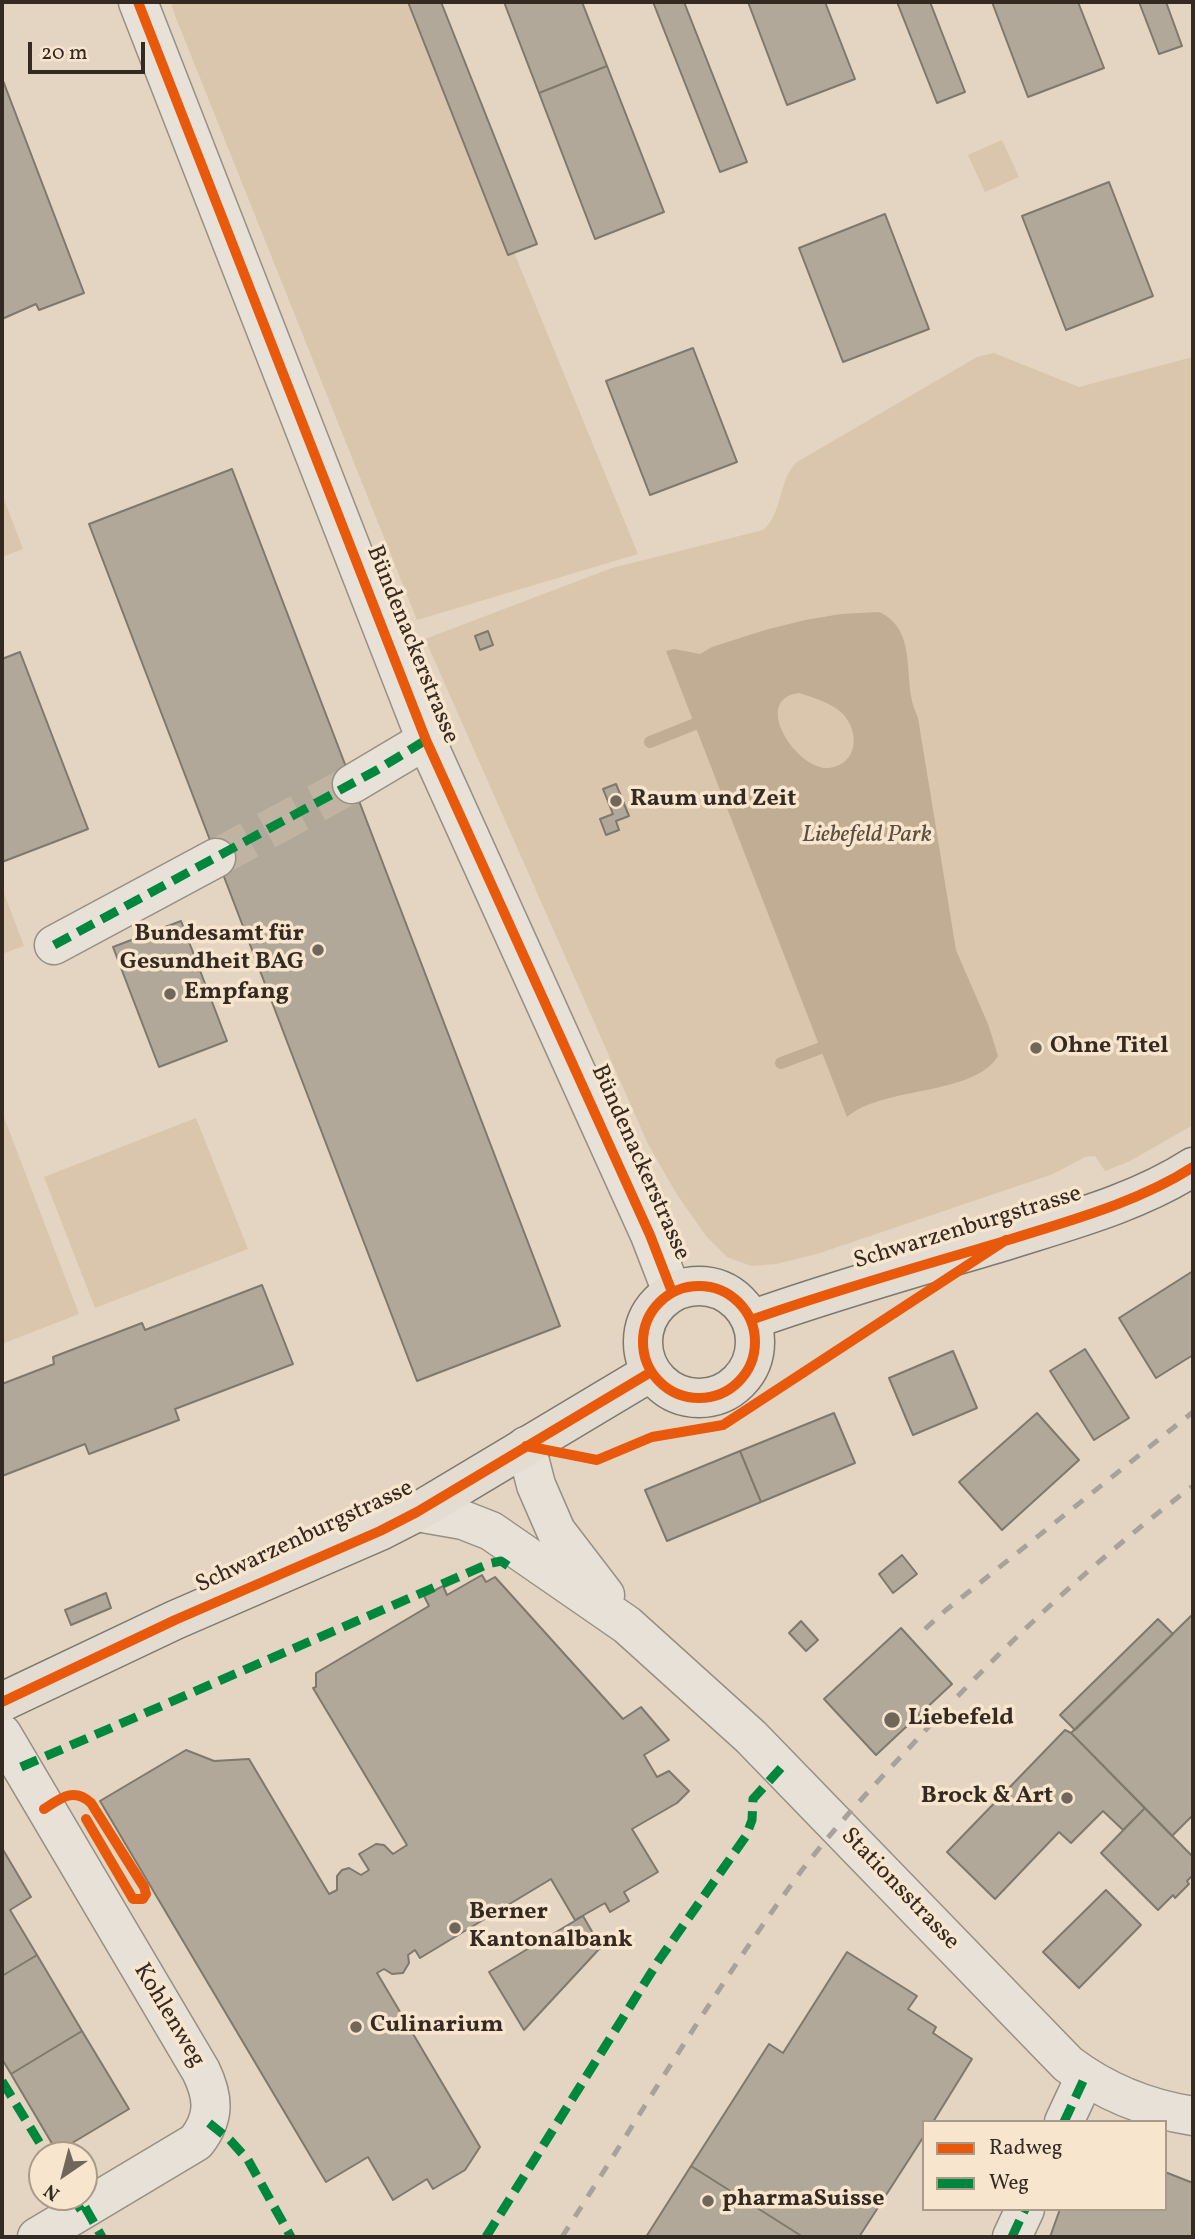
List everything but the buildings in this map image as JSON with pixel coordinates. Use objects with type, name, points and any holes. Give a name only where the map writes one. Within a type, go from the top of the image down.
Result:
[{"type":"main road","name":"Schwarzenburgstrasse","points":[[751,1320],[1114,1205],[1193,1167]]},
{"type":"main road","points":[[690,1286],[708,1286],[726,1292],[741,1304],[751,1320],[756,1338],[754,1356],[747,1374],[734,1388],[717,1396],[698,1399],[679,1396],[663,1386],[643,1355],[647,1318],[657,1303],[672,1292],[690,1286]]},
{"type":"main road","name":"Schwarzenburgstrasse","points":[[2,1702],[165,1625],[380,1531],[417,1512],[651,1371]]},
{"type":"street","name":"Bündenackerstrasse","points":[[138,2],[426,740],[650,1235],[672,1292]]},
{"type":"street","points":[[352,784],[426,740]]},
{"type":"street","points":[[54,945],[216,858]]},
{"type":"street","name":"Stationsstrasse","points":[[526,1446],[536,1485],[556,1531],[627,1625]]},
{"type":"street","name":"Stationsstrasse","points":[[417,1512],[463,1520],[491,1531],[627,1625],[751,1737],[1068,2064],[1085,2077],[1129,2100],[1193,2116]]},
{"type":"street","name":"Kohlenweg","points":[[2,1734],[201,2071],[209,2086],[212,2101],[209,2123],[196,2142],[37,2237]]},
{"type":"street","points":[[1065,2120],[1085,2077]]},
{"type":"street","points":[[1012,2237],[1024,2211]]},
{"type":"green space","points":[[171,2],[411,2],[638,554],[417,620]]},
{"type":"green space","points":[[1002,140],[1019,177],[985,192],[968,155]]},
{"type":"green space","name":"Liebefeld Park","points":[[994,353],[1079,387],[1193,357],[1193,1125],[1130,1161],[1105,1171],[1095,1156],[1085,1157],[1053,1174],[817,1254],[776,1264],[751,1266],[727,1257],[706,1236],[676,1193],[648,1144],[425,639],[612,568],[763,530],[774,515],[786,478],[797,462],[977,357]]},
{"type":"green space","points":[[2,494],[23,549],[2,557]]},
{"type":"green space","points":[[2,888],[24,946],[2,954]]},
{"type":"green space","points":[[2,1112],[79,1314],[2,1344]]},
{"type":"green space","points":[[196,1118],[248,1249],[95,1308],[44,1177]]},
{"type":"shaded area","points":[[879,612],[898,627],[903,637],[956,950],[988,1024],[998,1056],[986,1069],[969,1078],[882,1100],[847,1117],[666,651],[674,649],[700,654],[712,647],[765,630],[841,614]],"holes":[[[799,693],[822,701],[843,714],[854,738],[851,754],[846,761],[829,768],[817,766],[804,758],[784,734],[779,720],[779,708],[785,698]]]},
{"type":"waterway","points":[[650,742],[695,724]]},
{"type":"waterway","points":[[781,1063],[821,1048]]},
{"type":"tunnel","points":[[216,858],[352,784]]},
{"type":"railway","points":[[925,1629],[1193,1412]]},
{"type":"railway","points":[[562,2237],[739,1960],[802,1870],[828,1838],[868,1792],[1010,1643],[1117,1546],[1193,1486]]},
{"type":"marked path","points":[[54,945],[377,770],[426,740]]},
{"type":"marked path","points":[[21,1767],[488,1564],[501,1561],[510,1567]]},
{"type":"marked path","points":[[486,2237],[659,1960],[746,1836],[752,1820],[753,1799],[781,1768]]},
{"type":"marked path","points":[[1065,2120],[1085,2077]]},
{"type":"marked path","points":[[2,2081],[38,2141]]},
{"type":"marked path","points":[[209,2123],[230,2140],[248,2160],[291,2237]]},
{"type":"marked path","points":[[87,2211],[102,2237]]},
{"type":"marked path","points":[[1012,2237],[1024,2211]]},
{"type":"cycle path","points":[[138,2],[426,740],[650,1235],[672,1292]]},
{"type":"cycle path","points":[[751,1320],[846,1288],[1102,1210],[1149,1191],[1193,1167]]},
{"type":"cycle path","points":[[526,1446],[597,1460],[652,1437],[723,1425],[1006,1240]]},
{"type":"cycle path","points":[[699,1286],[721,1290],[739,1302],[751,1320],[755,1342],[751,1364],[739,1382],[721,1394],[699,1398],[677,1394],[659,1382],[647,1364],[643,1342],[647,1320],[659,1302],[677,1290],[699,1286]]},
{"type":"cycle path","points":[[2,1702],[175,1620],[380,1531],[417,1512],[651,1372]]},
{"type":"cycle path","points":[[44,1809],[73,1795],[85,1798],[91,1803],[144,1887],[146,1894],[143,1899],[133,1899],[86,1819]]},
{"type":"place","name":"Raum und Zeit","points":[[616,801]]},
{"type":"place","name":"Bundesamt für Gesundheit BAG","points":[[318,950]]},
{"type":"place","name":"Empfang","points":[[170,994]]},
{"type":"place","name":"Ohne Titel","points":[[1036,1048]]},
{"type":"place","name":"Liebefeld","points":[[892,1720]]},
{"type":"place","name":"Brock & Art","points":[[1067,1798]]},
{"type":"place","name":"Berner Kantonalbank","points":[[455,1928]]},
{"type":"place","name":"Culinarium","points":[[356,2027]]},
{"type":"place","name":"pharmaSuisse","points":[[708,2201]]}]
